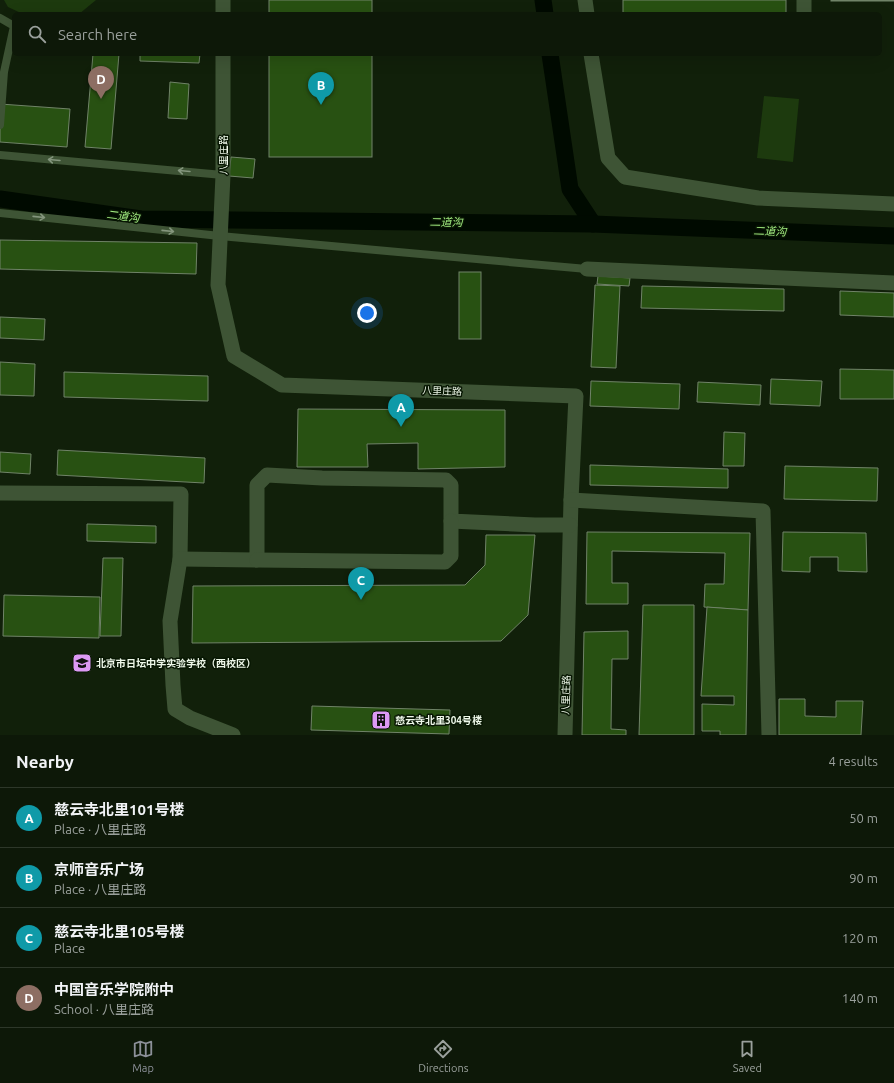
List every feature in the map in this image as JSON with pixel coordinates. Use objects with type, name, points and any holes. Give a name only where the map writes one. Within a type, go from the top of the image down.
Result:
[{"type":"street","points":[[223,0],[223,12]]},
{"type":"street","points":[[585,0],[587,12]]},
{"type":"street","points":[[804,0],[804,12]]},
{"type":"street","name":"八里庄路","points":[[223,56],[223,175],[218,285],[234,356],[282,385],[576,396],[570,525],[565,735]]},
{"type":"street","points":[[591,56],[608,158],[625,177],[758,198],[894,204]]},
{"type":"street","points":[[587,269],[894,283]]},
{"type":"street","points":[[180,560],[445,562],[451,556],[451,485],[446,480],[322,478],[267,475],[257,485],[257,560]]},
{"type":"street","points":[[0,493],[181,494],[180,560],[170,621],[175,708],[190,718],[233,735]]},
{"type":"street","points":[[571,500],[763,511],[770,735]]},
{"type":"street","points":[[451,521],[570,525]]},
{"type":"lane","points":[[0,18],[12,25]]},
{"type":"lane","points":[[0,125],[4,72],[12,35]]},
{"type":"lane","points":[[0,155],[223,175]]},
{"type":"lane","points":[[0,213],[220,236],[587,269]]},
{"type":"green space","points":[[4,0],[96,0],[81,12],[19,12],[8,7]]},
{"type":"green space","points":[[764,96],[799,99],[793,162],[757,158]]},
{"type":"building","points":[[269,0],[372,0],[372,12],[269,12]]},
{"type":"building","points":[[623,0],[786,0],[786,12],[623,12]]},
{"type":"building","points":[[894,0],[894,1],[831,1]]},
{"type":"building","points":[[93,56],[119,56],[111,149],[85,147]]},
{"type":"building","points":[[140,56],[200,56],[199,63],[140,61]]},
{"type":"building","points":[[269,56],[372,56],[372,157],[269,157]]},
{"type":"building","points":[[170,82],[189,84],[187,119],[168,118]]},
{"type":"building","points":[[0,104],[70,109],[67,147],[0,142]]},
{"type":"building","points":[[231,157],[255,159],[253,178],[229,176]]},
{"type":"building","points":[[0,240],[197,243],[196,274],[0,269]]},
{"type":"building","points":[[459,272],[481,272],[481,339],[459,339]]},
{"type":"building","points":[[598,276],[630,278],[629,286],[597,284]]},
{"type":"building","points":[[595,285],[620,286],[616,368],[591,367]]},
{"type":"building","points":[[642,286],[784,289],[784,311],[641,308]]},
{"type":"building","points":[[840,291],[894,293],[894,317],[840,315]]},
{"type":"building","points":[[0,317],[45,319],[44,340],[0,338]]},
{"type":"building","points":[[0,362],[35,364],[34,396],[0,395]]},
{"type":"building","points":[[840,369],[894,370],[894,399],[840,399]]},
{"type":"building","points":[[64,372],[208,376],[208,401],[64,397]]},
{"type":"building","points":[[771,379],[822,381],[820,406],[770,404]]},
{"type":"building","points":[[591,381],[680,384],[679,409],[590,406]]},
{"type":"building","points":[[698,382],[761,385],[760,405],[697,402]]},
{"type":"building","points":[[298,409],[505,410],[505,467],[418,469],[418,443],[367,444],[368,467],[297,467]]},
{"type":"building","points":[[724,432],[745,433],[744,466],[723,466]]},
{"type":"building","points":[[58,450],[205,458],[204,483],[57,475]]},
{"type":"building","points":[[0,452],[31,454],[30,474],[0,472]]},
{"type":"building","points":[[590,465],[728,469],[728,488],[590,485]]},
{"type":"building","points":[[785,466],[878,468],[877,501],[784,499]]},
{"type":"building","points":[[87,524],[156,526],[156,543],[87,541]]},
{"type":"building","points":[[587,532],[750,533],[748,610],[704,607],[705,584],[724,584],[725,553],[612,551],[612,583],[628,583],[628,604],[586,604]]},
{"type":"building","points":[[783,532],[866,533],[867,572],[838,571],[838,557],[810,557],[810,572],[782,571]]},
{"type":"building","points":[[486,535],[535,535],[528,615],[501,641],[192,643],[193,586],[465,585],[485,565]]},
{"type":"building","points":[[103,558],[123,558],[121,636],[100,636]]},
{"type":"building","points":[[4,595],[100,597],[99,638],[3,636]]},
{"type":"building","points":[[643,605],[694,605],[694,735],[639,735]]},
{"type":"building","points":[[707,607],[748,610],[746,735],[720,735],[720,731],[702,731],[702,704],[734,705],[734,696],[701,696]]},
{"type":"building","points":[[628,631],[628,659],[612,659],[611,729],[626,730],[626,735],[582,735],[584,632]]},
{"type":"building","points":[[779,699],[805,699],[805,716],[836,717],[836,701],[863,701],[861,735],[779,735]]},
{"type":"building","name":"慈云寺北里304号楼","points":[[312,706],[450,710],[449,734],[311,730]]},
{"type":"waterway","points":[[543,0],[545,12]]},
{"type":"waterway","points":[[550,56],[570,189],[593,224]]},
{"type":"waterway","name":"二道沟","points":[[0,199],[141,219],[593,224],[894,236]]},
{"type":"place","name":"中国音乐学院附中","points":[[101,99]]},
{"type":"place","name":"京师音乐广场","points":[[321,105]]},
{"type":"place","name":"慈云寺北里101号楼","points":[[401,427]]},
{"type":"place","name":"慈云寺北里105号楼","points":[[361,600]]},
{"type":"place","name":"北京市日坛中学实验学校（西校区）","points":[[82,663]]},
{"type":"place","name":"慈云寺北里304号楼","points":[[381,720]]}]
